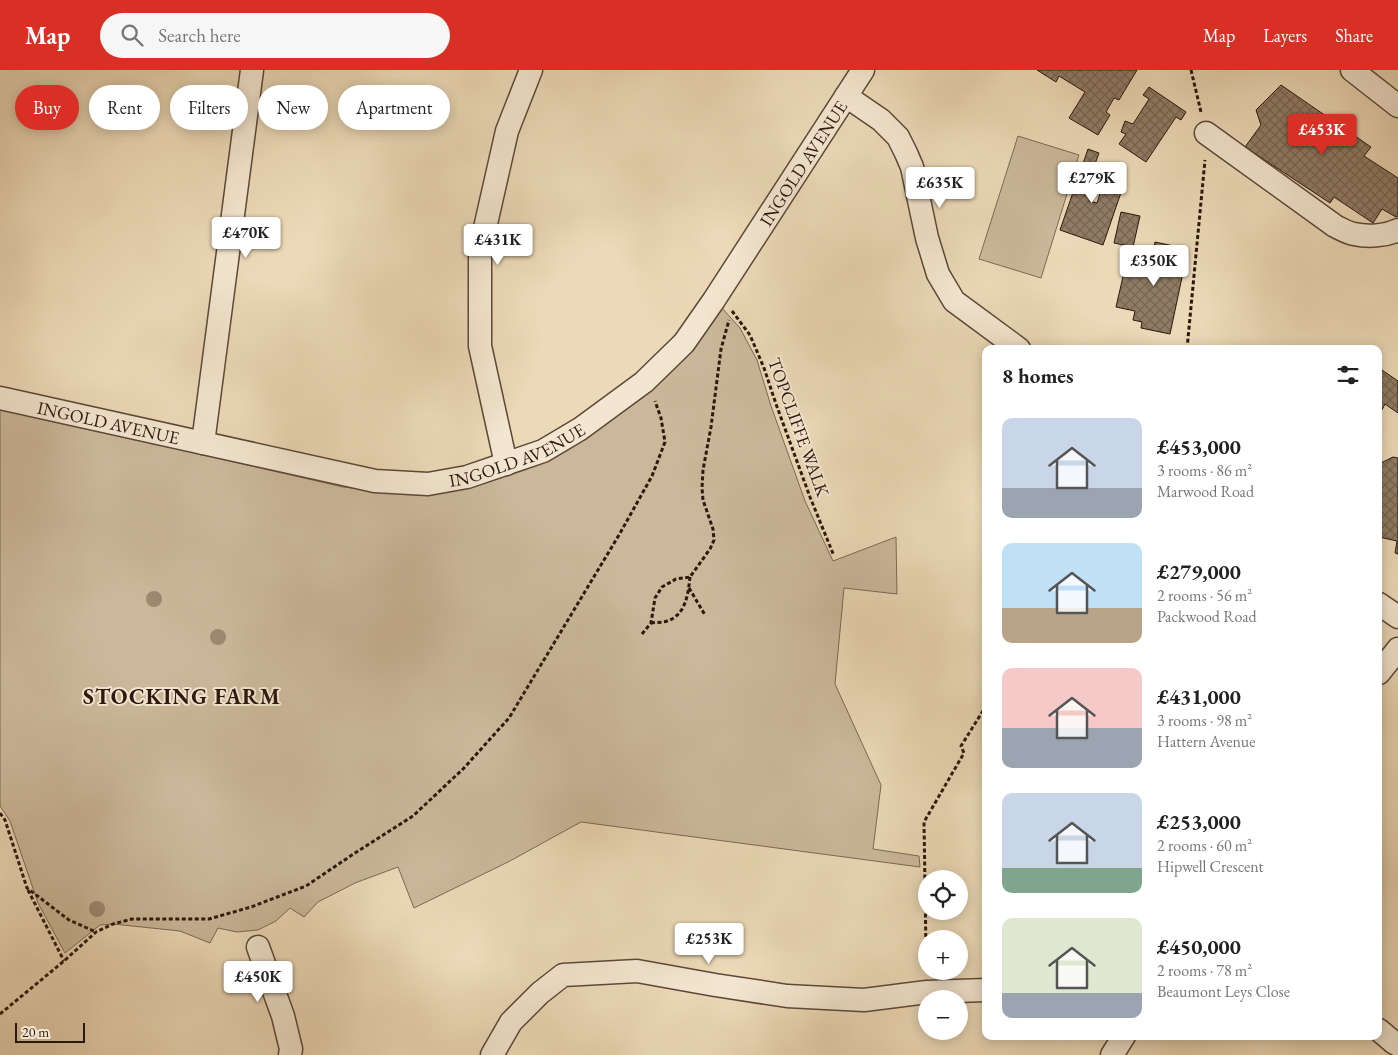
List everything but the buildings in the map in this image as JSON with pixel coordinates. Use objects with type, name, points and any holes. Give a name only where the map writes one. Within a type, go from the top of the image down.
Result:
[{"type":"street","points":[[203,443],[252,70]]},
{"type":"street","points":[[506,464],[480,346],[480,250],[508,131],[531,70]]},
{"type":"street","name":"INGOLD AVENUE","points":[[0,398],[376,481],[428,484],[467,477],[543,451],[580,430],[644,382],[684,343],[721,291],[863,70]]},
{"type":"street","points":[[1353,70],[1398,106]]},
{"type":"street","points":[[846,96],[881,120],[898,137],[912,167],[927,238],[938,274],[954,301],[1014,345]]},
{"type":"street","points":[[1206,133],[1335,226],[1354,234],[1374,236],[1398,230]]},
{"type":"street","points":[[1382,606],[1398,617]]},
{"type":"street","points":[[1382,669],[1398,649]]},
{"type":"street","points":[[258,947],[283,1016],[291,1049],[290,1055]]},
{"type":"street","points":[[492,1055],[511,1022],[540,994],[564,975],[637,971],[787,996],[864,1000],[927,992],[982,990]]},
{"type":"street","points":[[1382,1033],[1398,1045]]},
{"type":"street","points":[[1112,1055],[1121,1040]]},
{"type":"path","points":[[1187,345],[1203,188],[1206,133],[1191,70]]},
{"type":"path","name":"TOPCLIFFE WALK","points":[[721,291],[734,303],[732,311],[750,335],[834,556]]},
{"type":"path","points":[[650,623],[667,621],[680,613],[686,600],[690,577],[710,549],[714,540],[713,529],[703,500],[703,470],[711,427],[721,350],[732,311]]},
{"type":"path","points":[[0,1014],[96,932],[113,924],[132,919],[209,919],[252,907],[306,886],[413,816],[464,768],[509,718],[652,476],[665,442],[656,402],[644,382]]},
{"type":"path","points":[[642,634],[650,623],[655,598],[662,587],[676,579],[690,577]]},
{"type":"path","points":[[689,588],[705,615]]},
{"type":"path","points":[[926,930],[924,822],[964,752],[961,746],[982,712]]},
{"type":"path","points":[[0,813],[5,820],[27,888],[64,961]]},
{"type":"path","points":[[27,888],[69,920],[96,932]]},
{"type":"shaded area","points":[[1018,136],[1079,155],[1041,278],[979,259]]},
{"type":"shaded area","points":[[721,307],[740,328],[757,360],[771,406],[805,501],[833,561],[896,537],[897,594],[844,588],[835,684],[881,785],[873,849],[919,856],[920,867],[581,822],[508,862],[414,908],[398,867],[355,883],[318,902],[304,917],[290,908],[276,921],[258,930],[237,932],[218,928],[210,943],[180,931],[113,924],[100,925],[65,953],[38,903],[10,821],[0,806],[0,410],[343,487],[398,493],[470,487],[509,475],[548,459],[609,422],[654,384]]},
{"type":"district","name":"STOCKING FARM","points":[[182,696]]}]
